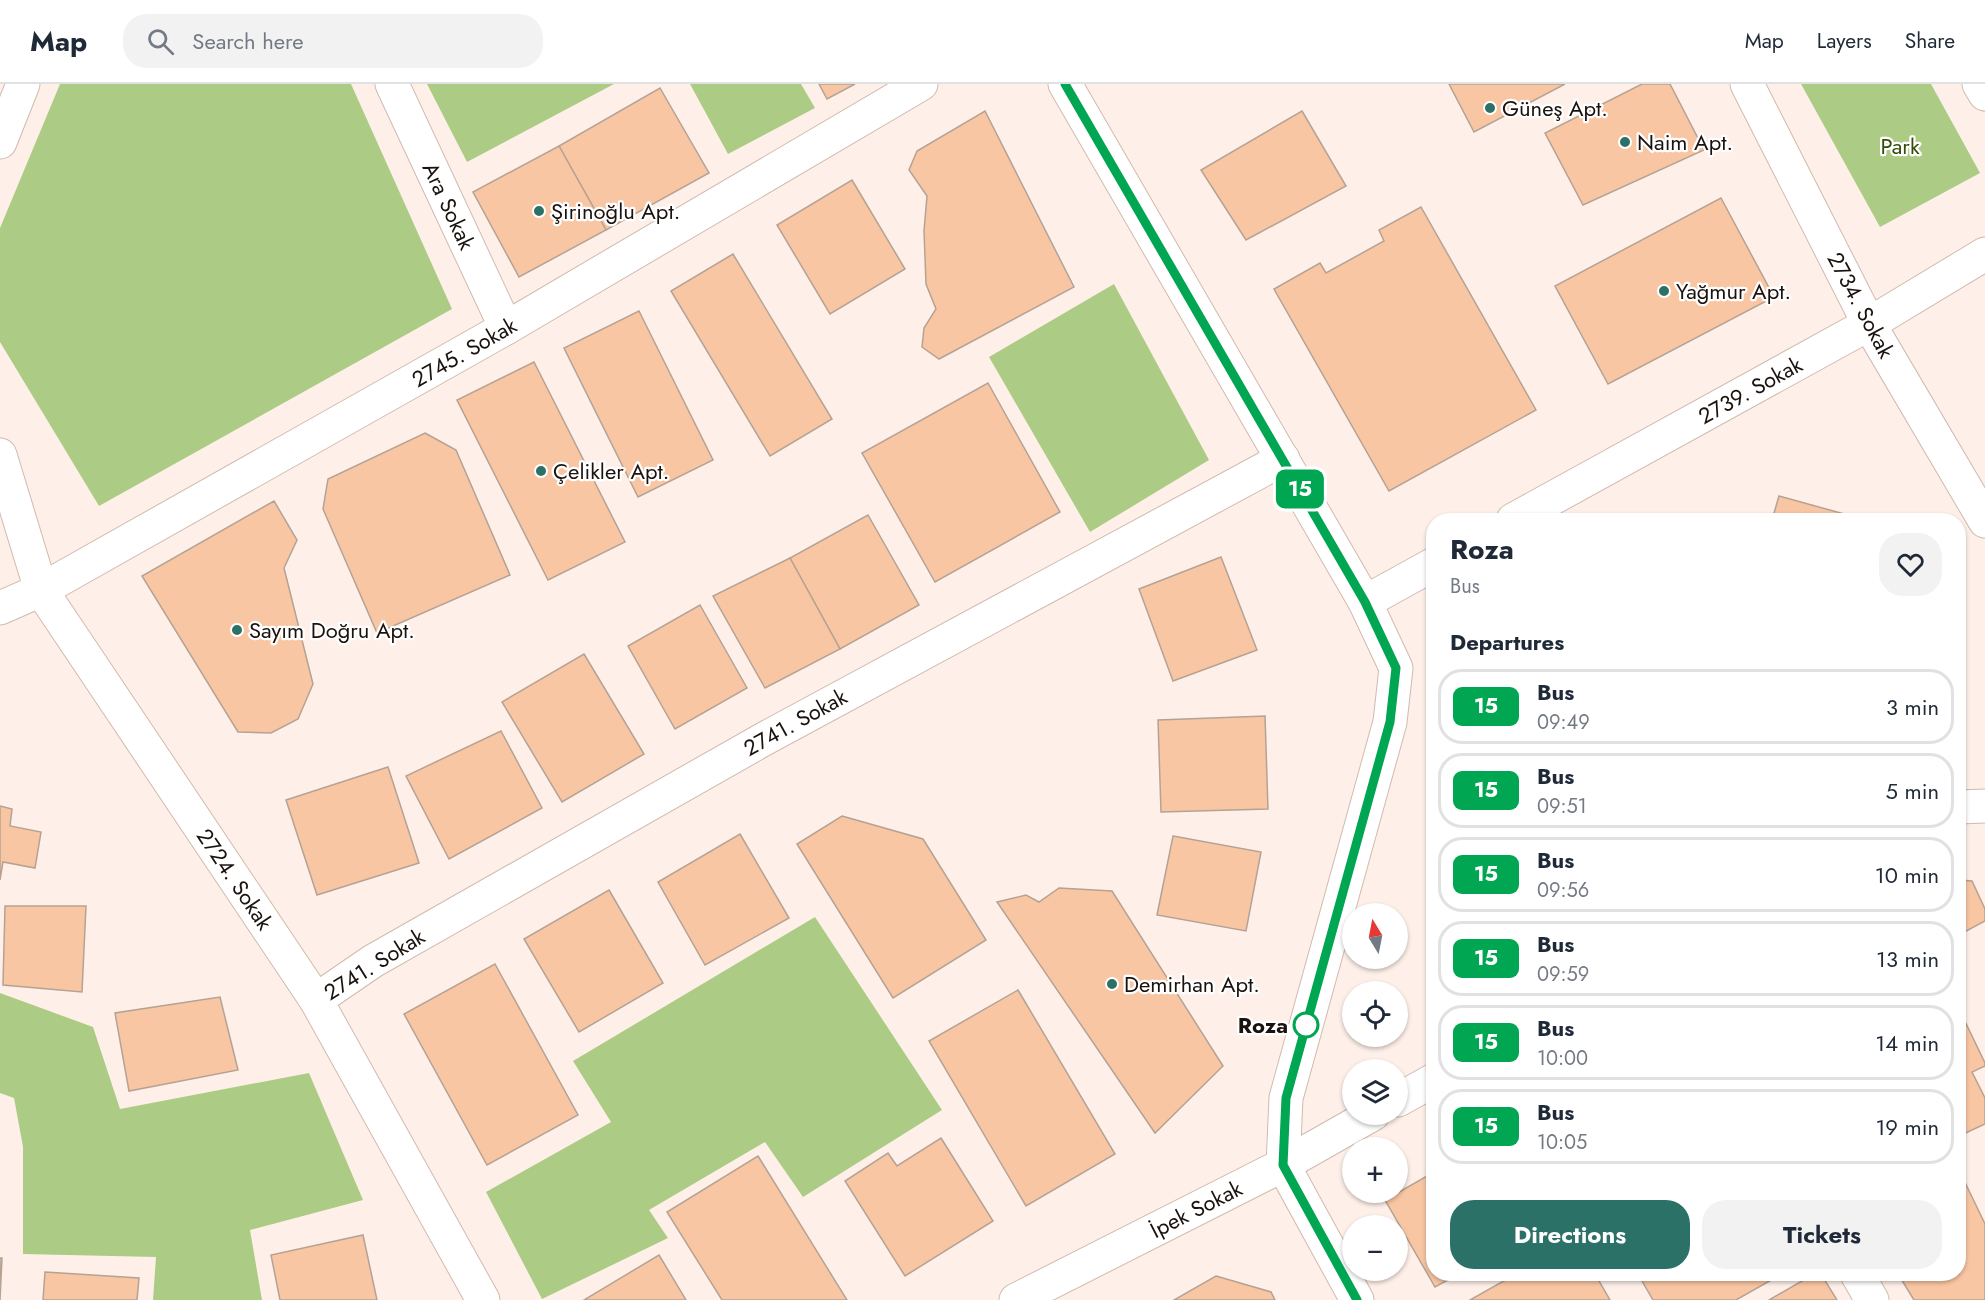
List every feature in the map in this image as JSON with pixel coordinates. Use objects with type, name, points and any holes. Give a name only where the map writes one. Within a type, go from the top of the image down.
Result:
[{"type":"street","points":[[0,142],[23,84]]},
{"type":"street","name":"Ara Sokak","points":[[392,84],[506,328]]},
{"type":"street","name":"2745. Sokak","points":[[0,608],[41,590],[506,328],[921,84]]},
{"type":"street","points":[[1065,84],[1365,602],[1396,668],[1390,722],[1286,1098],[1283,1165],[1356,1300]]},
{"type":"street","name":"2734. Sokak","points":[[1747,84],[1869,324],[1985,521]]},
{"type":"street","points":[[1979,84],[1985,94]]},
{"type":"street","name":"2739. Sokak","points":[[1526,513],[1869,324],[1985,254]]},
{"type":"street","name":"2724. Sokak","points":[[0,455],[41,590],[316,1000],[483,1300]]},
{"type":"street","name":"2741. Sokak","points":[[316,1000],[373,962],[764,739],[1283,459]]},
{"type":"street","points":[[1365,602],[1426,568]]},
{"type":"street","points":[[1966,807],[1985,806]]},
{"type":"street","points":[[1408,1094],[1426,1084]]},
{"type":"street","name":"İpek Sokak","points":[[1016,1300],[1283,1165],[1354,1125]]},
{"type":"street","points":[[1861,1281],[1872,1300]]},
{"type":"green space","points":[[60,84],[351,84],[452,309],[99,506],[0,342],[0,228]]},
{"type":"green space","points":[[427,84],[614,84],[467,162]]},
{"type":"green space","points":[[690,84],[801,84],[815,108],[728,154]]},
{"type":"green space","name":"Park","points":[[1801,84],[1931,84],[1980,173],[1880,227]]},
{"type":"green space","points":[[1114,284],[1209,460],[1090,532],[989,357]]},
{"type":"green space","points":[[815,917],[942,1110],[803,1197],[765,1142],[649,1210],[668,1238],[542,1299],[486,1192],[611,1122],[573,1061]]},
{"type":"green space","points":[[0,993],[93,1027],[120,1109],[309,1073],[363,1200],[250,1230],[262,1300],[153,1300],[156,1257],[23,1254],[23,1147],[14,1098],[0,1093]]},
{"type":"building","points":[[819,84],[855,84],[827,99]]},
{"type":"building","name":"Güneş Apt.","points":[[1449,84],[1565,84],[1474,132]]},
{"type":"building","name":"Naim Apt.","points":[[1642,84],[1670,84],[1704,150],[1583,205],[1545,133]]},
{"type":"building","points":[[660,88],[709,173],[606,230],[559,146]]},
{"type":"building","points":[[985,111],[1074,287],[939,359],[922,347],[924,328],[936,309],[926,284],[924,231],[927,196],[909,170],[917,151]]},
{"type":"building","points":[[1302,111],[1346,186],[1246,240],[1201,170]]},
{"type":"building","name":"Şirinoğlu Apt.","points":[[559,146],[606,230],[519,277],[473,192]]},
{"type":"building","points":[[852,180],[905,269],[830,314],[777,225]]},
{"type":"building","name":"Yağmur Apt.","points":[[1721,198],[1774,297],[1608,384],[1555,286]]},
{"type":"building","points":[[1421,207],[1536,410],[1389,491],[1274,289],[1320,263],[1326,273],[1384,241],[1379,230]]},
{"type":"building","points":[[733,254],[832,419],[770,456],[671,291]]},
{"type":"building","points":[[639,311],[713,460],[638,497],[564,348]]},
{"type":"building","name":"Çelikler Apt.","points":[[534,362],[625,542],[548,580],[457,400]]},
{"type":"building","points":[[988,383],[1060,512],[935,582],[862,453]]},
{"type":"building","points":[[425,433],[456,450],[510,575],[377,633],[323,509],[328,479]]},
{"type":"building","points":[[1779,496],[1841,513],[1774,513]]},
{"type":"building","name":"Sayım Doğru Apt.","points":[[274,501],[297,540],[284,568],[313,684],[298,719],[271,733],[238,732],[142,576]]},
{"type":"building","points":[[868,515],[919,605],[840,649],[790,558]]},
{"type":"building","points":[[1221,557],[1257,650],[1173,681],[1139,589]]},
{"type":"building","points":[[790,558],[840,649],[765,688],[713,596]]},
{"type":"building","points":[[700,605],[747,688],[675,729],[628,646]]},
{"type":"building","points":[[584,654],[644,754],[562,802],[502,702]]},
{"type":"building","points":[[1265,716],[1268,809],[1161,812],[1158,720]]},
{"type":"building","points":[[501,731],[542,808],[449,859],[406,776]]},
{"type":"building","points":[[388,767],[419,863],[317,895],[286,800]]},
{"type":"building","points":[[0,806],[12,809],[10,826],[41,832],[35,868],[3,862],[0,880]]},
{"type":"building","points":[[842,816],[923,839],[986,940],[893,998],[797,844]]},
{"type":"building","points":[[740,834],[789,918],[705,965],[658,882]]},
{"type":"building","points":[[1173,836],[1261,852],[1246,931],[1157,915]]},
{"type":"building","points":[[1966,881],[1972,881],[1985,909],[1985,921],[1966,931]]},
{"type":"building","name":"Demirhan Apt.","points":[[1059,888],[1112,891],[1223,1066],[1155,1133],[997,902],[1026,895],[1039,902]]},
{"type":"building","points":[[609,890],[663,983],[579,1032],[524,939]]},
{"type":"building","points":[[5,906],[86,906],[82,992],[3,985]]},
{"type":"building","points":[[495,964],[578,1115],[487,1165],[404,1014]]},
{"type":"building","points":[[1018,990],[1115,1154],[1026,1206],[929,1041]]},
{"type":"building","points":[[220,997],[238,1070],[129,1091],[115,1013]]},
{"type":"building","points":[[1966,1024],[1985,1063],[1985,1066],[1972,1072],[1985,1098],[1985,1124],[1966,1133]]},
{"type":"building","points":[[941,1138],[993,1221],[905,1276],[845,1181],[888,1153],[897,1166]]},
{"type":"building","points":[[758,1156],[847,1300],[722,1300],[667,1212]]},
{"type":"building","points":[[1426,1177],[1426,1271],[1408,1240],[1408,1215],[1394,1215],[1387,1203],[1408,1203],[1408,1187]]},
{"type":"building","points":[[1966,1185],[1985,1224],[1985,1300],[1914,1300],[1902,1281],[1966,1281]]},
{"type":"building","points":[[363,1235],[377,1300],[280,1300],[271,1255]]},
{"type":"building","points":[[659,1255],[686,1300],[584,1300]]},
{"type":"building","points":[[0,1258],[2,1258],[0,1300]]},
{"type":"building","points":[[45,1272],[139,1278],[137,1300],[43,1300]]},
{"type":"building","points":[[1216,1276],[1271,1292],[1275,1300],[1174,1300]]},
{"type":"building","points":[[1432,1281],[1446,1281],[1435,1287]]},
{"type":"building","points":[[1504,1281],[1599,1281],[1610,1300],[1470,1300]]},
{"type":"building","points":[[1642,1281],[1770,1281],[1736,1300],[1653,1300]]},
{"type":"building","points":[[1802,1281],[1825,1281],[1837,1300],[1769,1300]]},
{"type":"bus line","name":"15","points":[[1065,84],[1365,602],[1396,668],[1390,722],[1286,1098],[1283,1165],[1357,1300]]},
{"type":"place","name":"Güneş Apt.","points":[[1490,108]]},
{"type":"place","name":"Naim Apt.","points":[[1625,142]]},
{"type":"place","name":"Şirinoğlu Apt.","points":[[539,211]]},
{"type":"place","name":"Yağmur Apt.","points":[[1664,291]]},
{"type":"place","name":"Çelikler Apt.","points":[[541,471]]},
{"type":"place","name":"Sayım Doğru Apt.","points":[[237,630]]},
{"type":"place","name":"Demirhan Apt.","points":[[1112,984]]},
{"type":"place","name":"Roza","points":[[1306,1025]]}]
